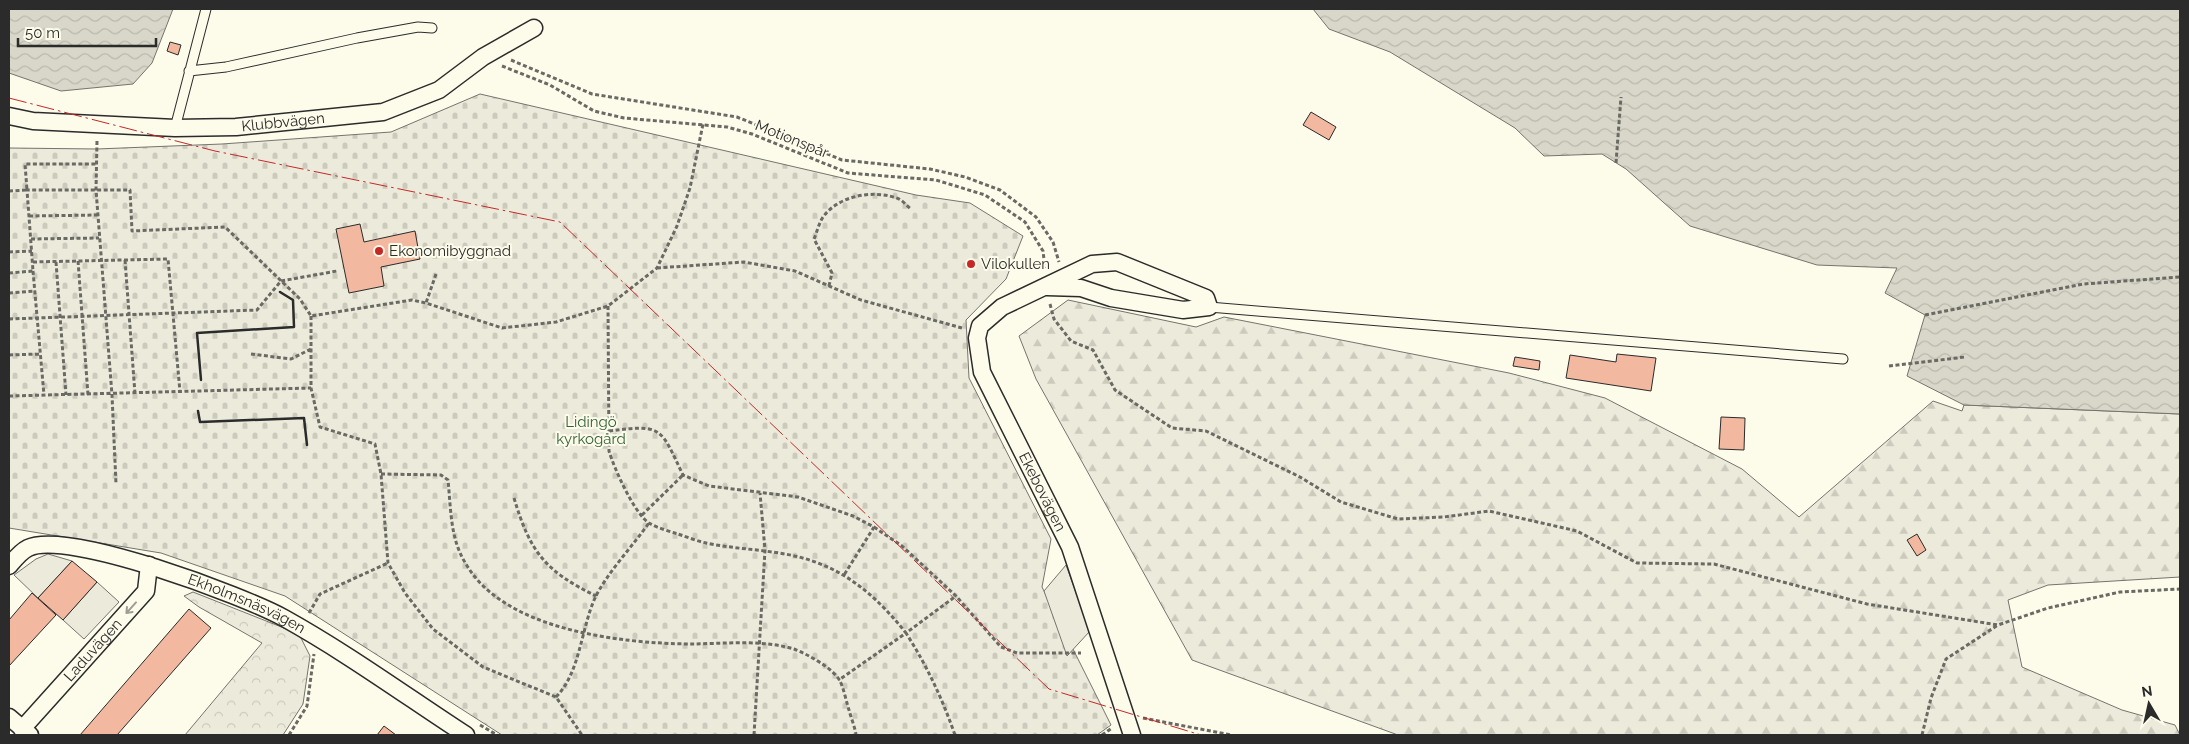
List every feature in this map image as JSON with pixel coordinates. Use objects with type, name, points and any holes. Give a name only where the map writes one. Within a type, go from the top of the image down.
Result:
[{"type":"street","name":"Klubbvägen","points":[[9,116],[33,121],[175,128],[236,127],[383,112],[439,90],[487,55],[534,28]]},
{"type":"street","points":[[980,326],[1002,307],[1052,283],[1092,264],[1117,262],[1206,298],[1209,307],[1183,310],[1111,298],[1081,288],[1052,283]]},
{"type":"street","name":"Ekebovägen","points":[[980,326],[977,338],[982,372],[1070,547],[1132,735]]},
{"type":"street","name":"Ekholmsnäsvägen","points":[[9,566],[28,548],[49,544],[86,550],[148,565],[243,598],[297,626],[466,735]]},
{"type":"street","name":"Laduvägen","points":[[26,732],[146,591],[148,565]]},
{"type":"street","points":[[9,717],[26,732]]},
{"type":"lane","points":[[175,128],[206,9]]},
{"type":"lane","points":[[189,71],[217,69],[357,38],[418,28],[432,28]]},
{"type":"lane","points":[[1209,307],[1843,359]]},
{"type":"path","name":"Motionspår","points":[[487,55],[550,85],[594,111],[624,118],[727,127],[752,134],[848,173],[936,180],[985,195],[1025,222],[1043,251],[1052,283]]},
{"type":"path","points":[[487,55],[592,94],[738,117],[842,160],[930,169],[1000,190],[1036,217],[1053,242],[1059,264],[1052,283],[1054,319],[1071,341],[1092,350],[1115,390],[1172,428],[1206,431],[1300,477],[1341,502],[1398,518],[1444,517],[1489,512],[1577,531],[1637,563],[1714,564],[1867,604],[1998,625]]},
{"type":"path","points":[[1616,163],[1621,97]]},
{"type":"path","points":[[96,123],[96,190],[112,394],[116,484]]},
{"type":"path","points":[[311,316],[412,300],[502,328],[556,322],[608,306],[657,268],[677,226],[690,188],[703,124]]},
{"type":"path","points":[[44,395],[25,164],[96,164]]},
{"type":"path","points":[[9,191],[130,190],[132,231],[225,227],[282,281],[300,299],[311,316],[311,388],[320,427],[375,444],[381,474],[388,563],[405,593],[432,629],[483,667],[556,697],[582,735]]},
{"type":"path","points":[[829,286],[832,273],[814,239],[824,217],[839,204],[862,194],[900,199],[910,210]]},
{"type":"path","points":[[29,216],[98,215]]},
{"type":"path","points":[[31,240],[100,238]]},
{"type":"path","points":[[9,252],[32,251]]},
{"type":"path","points":[[33,262],[168,259],[180,392]]},
{"type":"path","points":[[125,260],[135,394]]},
{"type":"path","points":[[78,261],[88,395]]},
{"type":"path","points":[[56,262],[66,395]]},
{"type":"path","points":[[657,268],[744,262],[794,271],[861,300],[961,328],[980,326]]},
{"type":"path","points":[[9,273],[33,271]]},
{"type":"path","points":[[9,318],[256,310],[282,281],[337,271]]},
{"type":"path","points":[[426,303],[436,274]]},
{"type":"path","points":[[1925,315],[2083,284],[2180,277]]},
{"type":"path","points":[[9,293],[35,292]]},
{"type":"path","points":[[608,306],[610,451],[615,471],[642,515],[649,523],[706,543],[765,550],[818,563],[844,575],[888,611],[906,633],[926,664],[943,700],[955,735]]},
{"type":"path","points":[[251,354],[291,359],[311,349]]},
{"type":"path","points":[[9,355],[40,354]]},
{"type":"path","points":[[1889,366],[1965,357]]},
{"type":"path","points":[[9,396],[311,388]]},
{"type":"path","points":[[609,431],[643,427],[659,431],[666,438],[683,475],[709,486],[798,497],[853,516],[874,527],[902,546],[956,596],[1001,647],[1017,653],[1081,653]]},
{"type":"path","points":[[381,474],[441,475],[448,480],[453,536],[466,565],[488,591],[512,608],[541,620],[613,638],[685,644],[760,644],[793,649],[819,661],[839,680],[856,735]]},
{"type":"path","points":[[642,515],[683,475]]},
{"type":"path","points":[[754,735],[765,550],[760,492]]},
{"type":"path","points":[[514,498],[528,537],[544,563],[568,582],[596,596]]},
{"type":"path","points":[[556,697],[571,676],[583,631],[596,596],[649,523]]},
{"type":"path","points":[[844,575],[874,527]]},
{"type":"path","points":[[297,626],[320,594],[388,563]]},
{"type":"path","points":[[1922,735],[1931,698],[1946,659],[1998,625],[2048,608],[2120,592],[2180,589]]},
{"type":"path","points":[[839,680],[956,596]]},
{"type":"path","points":[[289,735],[307,706],[316,638]]},
{"type":"path","points":[[1125,714],[1231,735]]},
{"type":"green space","name":"Lidingö kyrkogård","points":[[480,94],[916,195],[970,203],[1023,236],[1006,279],[966,320],[969,378],[1051,539],[1042,587],[1111,725],[1097,735],[502,735],[285,596],[161,553],[9,528],[9,148],[97,149],[222,144],[391,132]]},
{"type":"green space","points":[[1068,300],[1196,327],[1224,317],[1509,373],[1605,398],[1742,469],[1799,517],[1933,401],[1962,411],[1964,405],[2180,414],[2180,577],[2048,585],[2008,600],[2022,667],[2122,710],[2175,725],[2180,735],[1398,735],[1192,660],[1036,379],[1019,336]]},
{"type":"green space","points":[[193,592],[299,634],[310,656],[303,704],[283,735],[185,735],[262,643],[199,607],[184,596]]},
{"type":"shaded area","points":[[48,554],[72,561],[38,598],[14,575],[36,559]]},
{"type":"shaded area","points":[[1066,565],[1090,631],[1067,656],[1044,591]]},
{"type":"shaded area","points":[[97,582],[119,602],[84,639],[63,620]]},
{"type":"water","points":[[9,9],[173,9],[152,63],[133,84],[61,91],[9,73]]},
{"type":"water","points":[[1313,9],[2180,9],[2180,414],[1964,405],[1907,376],[1925,315],[1885,293],[1897,268],[1817,265],[1690,226],[1626,169],[1602,154],[1544,156],[1515,128],[1390,52],[1329,29]]},
{"type":"building","points":[[170,42],[181,45],[178,55],[167,51]]},
{"type":"building","points":[[1311,112],[1336,127],[1329,140],[1303,125]]},
{"type":"building","name":"Ekonomibyggnad","points":[[360,224],[364,242],[415,231],[420,259],[381,267],[384,286],[349,293],[336,229]]},
{"type":"building","points":[[1617,354],[1656,358],[1651,391],[1566,378],[1570,355],[1616,362]]},
{"type":"building","points":[[1515,357],[1540,361],[1539,370],[1513,366]]},
{"type":"building","points":[[1721,417],[1745,418],[1744,450],[1719,449]]},
{"type":"building","points":[[1917,534],[1926,550],[1917,556],[1907,540]]},
{"type":"building","points":[[72,561],[97,582],[63,620],[38,598]]},
{"type":"building","points":[[32,593],[56,615],[9,666],[9,620]]},
{"type":"building","points":[[189,609],[211,628],[117,735],[80,735]]},
{"type":"building","points":[[384,726],[396,735],[377,735]]},
{"type":"wall","points":[[201,380],[197,333],[294,327],[293,300],[280,292]]},
{"type":"wall","points":[[198,411],[200,422],[304,418],[307,445]]},
{"type":"power","points":[[9,98],[215,151],[560,222],[1049,689],[1201,735]]},
{"type":"place","name":"Ekonomibyggnad","points":[[379,251]]},
{"type":"place","name":"Vilokullen","points":[[971,264]]}]
